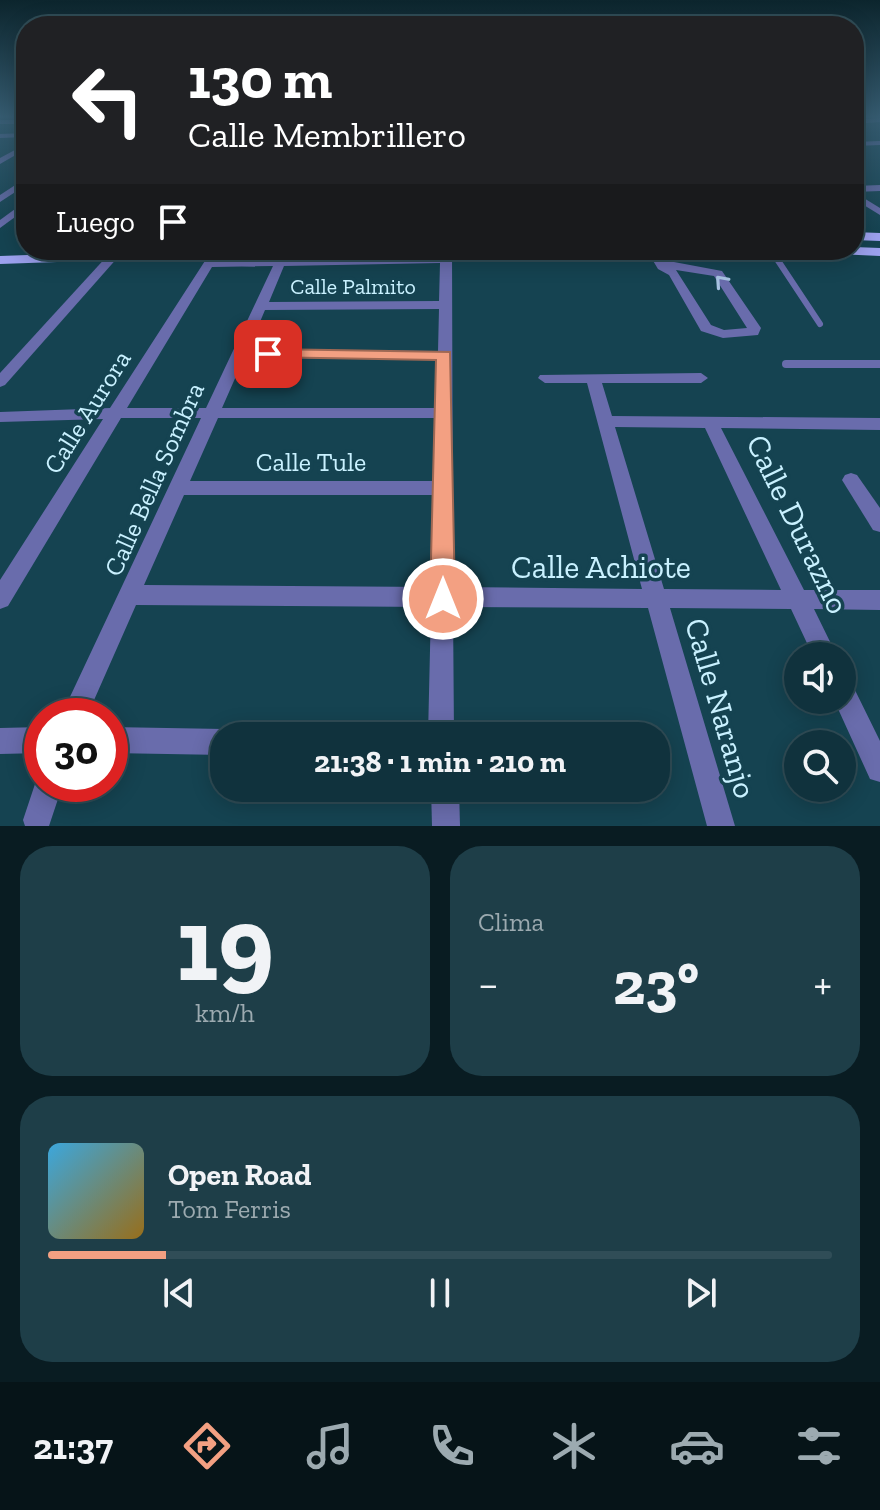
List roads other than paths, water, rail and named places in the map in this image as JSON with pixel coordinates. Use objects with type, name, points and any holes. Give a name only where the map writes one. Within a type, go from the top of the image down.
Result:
[{"type":"street","points":[[0,206],[16,191]]},
{"type":"street","points":[[0,225],[16,212]]},
{"type":"street","points":[[0,382],[109,260]]},
{"type":"street","name":"Calle Aurora","points":[[0,599],[212,260]]},
{"type":"street","name":"Calle Bella Sombra","points":[[82,698],[280,260]]},
{"type":"street","points":[[441,722],[446,260]]},
{"type":"street","points":[[658,260],[662,267],[674,273],[706,328],[723,334],[753,332],[754,328],[718,273],[669,265],[668,260]]},
{"type":"street","name":"Calle Palmito","points":[[260,306],[445,305]]},
{"type":"street","points":[[239,354],[444,355]]},
{"type":"street","points":[[545,378],[701,378]]},
{"type":"street","name":"Calle Naranjo","points":[[593,378],[721,826]]},
{"type":"street","points":[[0,417],[117,413],[444,413]]},
{"type":"street","points":[[606,421],[880,424]]},
{"type":"street","name":"Calle Durazno","points":[[710,422],[818,642]]},
{"type":"street","points":[[851,480],[880,524]]},
{"type":"street","name":"Calle Tule","points":[[178,488],[443,488]]},
{"type":"street","name":"Calle Achiote","points":[[129,595],[880,600]]},
{"type":"street","points":[[853,714],[880,769]]},
{"type":"street","points":[[0,741],[24,740]]},
{"type":"street","points":[[128,740],[210,742]]},
{"type":"street","points":[[37,820],[43,802]]},
{"type":"street","points":[[445,802],[446,826]]},
{"type":"lane","points":[[778,260],[820,324]]},
{"type":"lane","points":[[786,364],[880,364]]}]
